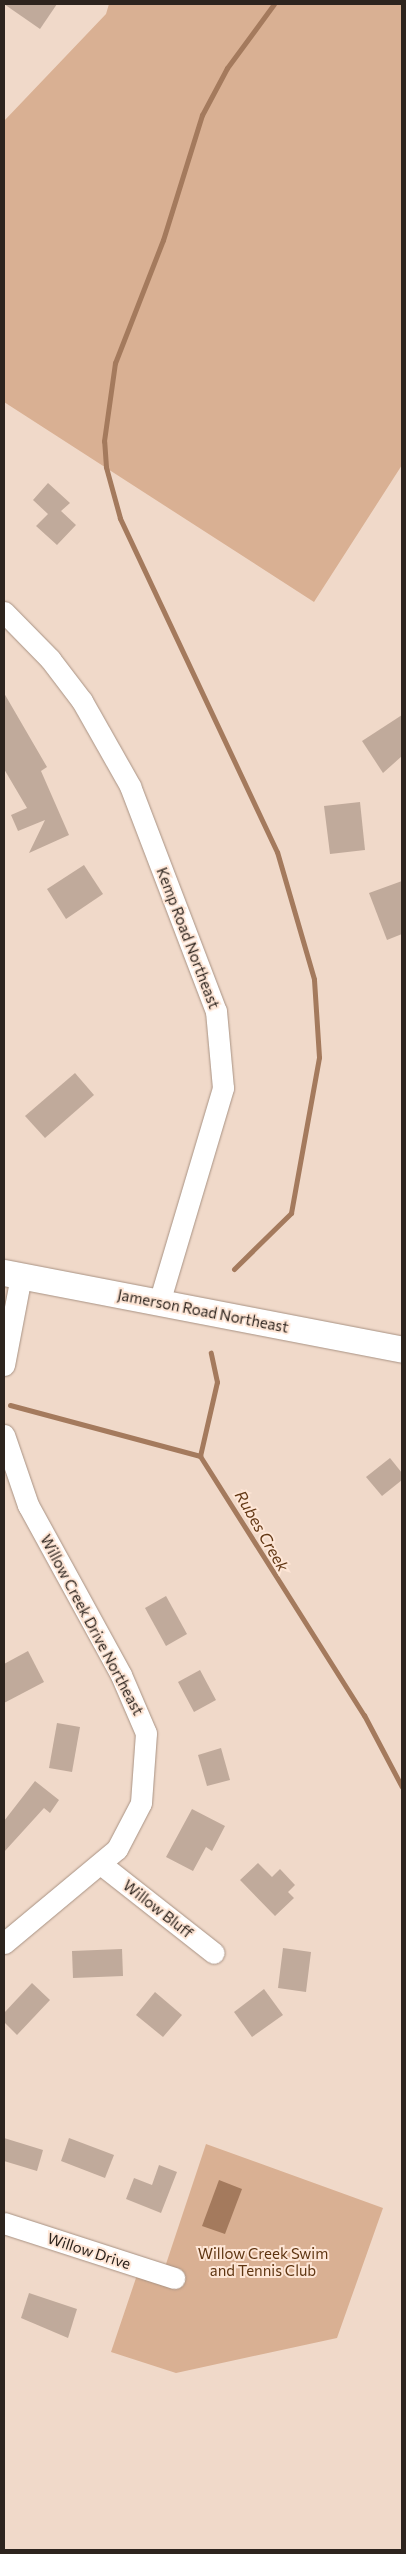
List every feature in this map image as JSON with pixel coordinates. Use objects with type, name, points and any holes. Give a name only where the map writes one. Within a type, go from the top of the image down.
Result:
[{"type":"street","name":"Kemp Road Northeast","points":[[4,612],[67,681],[126,778],[216,1011],[223,1088],[159,1302]]},
{"type":"street","name":"Jamerson Road Northeast","points":[[12,1274],[402,1350]]},
{"type":"street","points":[[4,1365],[12,1274]]},
{"type":"street","name":"Willow Creek Drive Northeast","points":[[4,1435],[28,1505],[121,1675],[146,1733],[140,1804],[132,1825],[102,1865],[4,1943]]},
{"type":"street","name":"Willow Bluff","points":[[102,1865],[214,1953]]},
{"type":"street","name":"Willow Drive","points":[[4,2223],[174,2278]]},
{"type":"green space","points":[[109,4],[402,4],[402,465],[314,602],[4,402],[4,121],[106,14]]},
{"type":"green space","name":"Willow Creek Swim and Tennis Club","points":[[206,2144],[383,2208],[337,2338],[176,2373],[111,2352],[137,2275],[160,2282]]},
{"type":"shaded area","points":[[219,2180],[242,2189],[225,2234],[202,2226]]},
{"type":"building","points":[[4,4],[57,4],[40,29]]},
{"type":"building","points":[[48,483],[70,503],[61,511],[76,525],[57,545],[36,526],[48,514],[33,500]]},
{"type":"building","points":[[4,693],[47,767],[41,771],[69,835],[29,853],[45,820],[18,831],[11,815],[27,808],[4,769]]},
{"type":"building","points":[[402,715],[402,756],[383,773],[362,741]]},
{"type":"building","points":[[360,802],[365,850],[330,854],[324,806]]},
{"type":"building","points":[[84,865],[103,894],[66,919],[47,889]]},
{"type":"building","points":[[402,881],[402,934],[387,940],[369,893]]},
{"type":"building","points":[[75,1073],[94,1095],[45,1138],[25,1116]]},
{"type":"building","points":[[390,1458],[402,1473],[402,1480],[382,1496],[366,1477]]},
{"type":"building","points":[[166,1596],[187,1634],[166,1646],[145,1608]]},
{"type":"building","points":[[28,1651],[44,1682],[4,1703],[4,1664]]},
{"type":"building","points":[[200,1670],[216,1700],[194,1712],[178,1682]]},
{"type":"building","points":[[57,1723],[80,1727],[72,1772],[49,1768]]},
{"type":"building","points":[[221,1748],[230,1780],[207,1786],[198,1755]]},
{"type":"building","points":[[35,1781],[59,1800],[50,1813],[44,1808],[4,1852],[4,1821]]},
{"type":"building","points":[[192,1809],[225,1826],[212,1851],[206,1847],[193,1871],[166,1857]]},
{"type":"building","points":[[258,1863],[272,1877],[280,1869],[295,1885],[288,1892],[294,1898],[275,1916],[240,1880]]},
{"type":"building","points":[[283,1948],[311,1952],[306,1992],[278,1988]]},
{"type":"building","points":[[122,1949],[123,1976],[73,1978],[72,1951]]},
{"type":"building","points":[[32,1983],[50,2000],[17,2035],[4,2022],[4,2013]]},
{"type":"building","points":[[264,1989],[283,2015],[252,2037],[234,2012]]},
{"type":"building","points":[[155,1992],[182,2015],[163,2037],[136,2015]]},
{"type":"building","points":[[4,2138],[43,2150],[37,2171],[4,2161]]},
{"type":"building","points":[[69,2138],[114,2155],[105,2178],[61,2161]]},
{"type":"building","points":[[159,2165],[177,2172],[161,2213],[126,2199],[134,2178],[152,2185]]},
{"type":"building","points":[[29,2293],[77,2309],[68,2338],[21,2318]]},
{"type":"waterway","points":[[234,1269],[291,1213],[319,1057],[314,979],[277,852],[120,518],[106,467],[104,441],[115,363],[163,240],[202,115],[227,68],[274,4]]},
{"type":"waterway","points":[[200,1456],[217,1382],[211,1353]]},
{"type":"waterway","name":"Rubes Creek","points":[[10,1405],[200,1456],[364,1715],[402,1787]]}]
